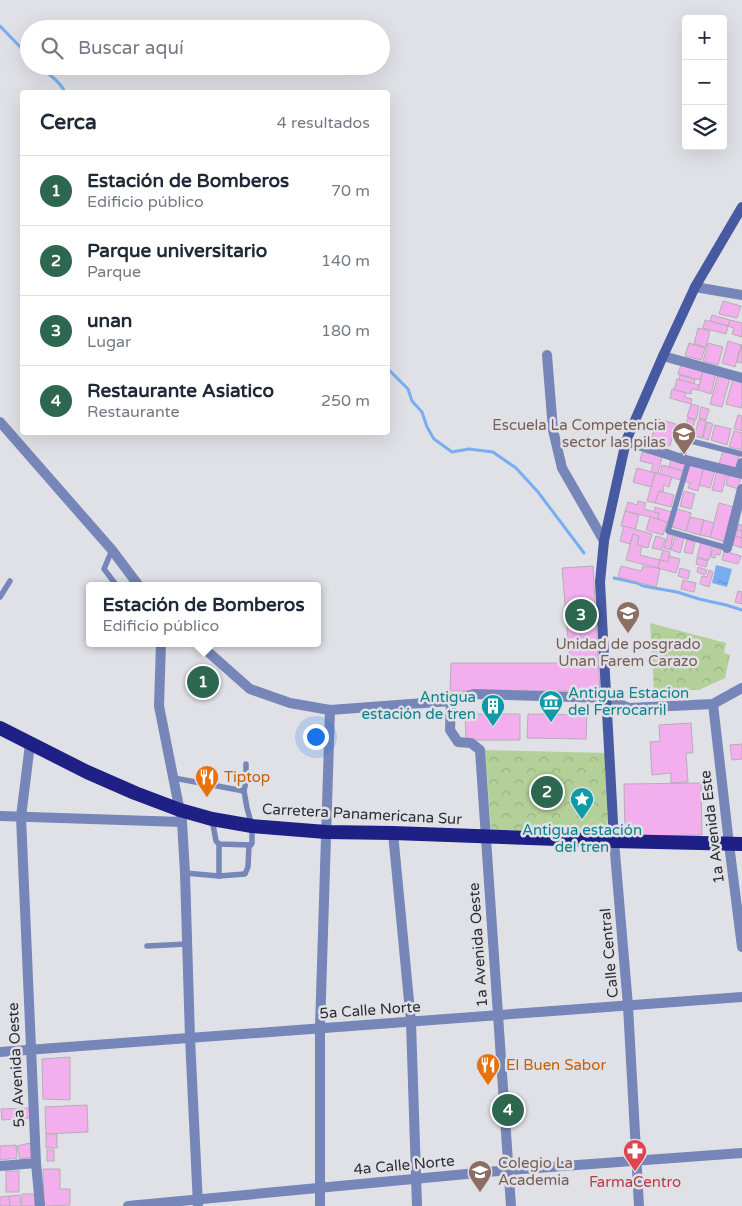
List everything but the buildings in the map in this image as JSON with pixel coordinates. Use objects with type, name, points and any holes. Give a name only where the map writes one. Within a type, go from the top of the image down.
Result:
[{"type":"highway","name":"Carretera Panamericana Sur","points":[[0,728],[87,772],[181,816],[252,826],[326,832],[735,844]]},
{"type":"main road","name":"Calle Central","points":[[614,841],[600,582],[604,541],[626,441],[695,287],[742,208]]},
{"type":"street","points":[[695,287],[742,296]]},
{"type":"street","points":[[547,355],[553,430],[562,468],[604,541]]},
{"type":"street","points":[[663,356],[742,378]]},
{"type":"street","points":[[0,422],[112,550],[136,582]]},
{"type":"street","points":[[626,441],[686,460],[741,474],[742,463]]},
{"type":"street","points":[[727,548],[742,489]]},
{"type":"street","points":[[160,647],[160,706],[181,816],[185,873],[198,1203]]},
{"type":"street","points":[[203,647],[250,689],[290,703],[330,710],[451,701],[474,694],[606,698],[629,708],[713,704],[742,688]]},
{"type":"street","name":"1a Avenida Oeste","points":[[451,701],[450,730],[458,742],[471,743],[480,750],[511,1206]]},
{"type":"street","name":"1a Avenida Este","points":[[713,704],[735,844],[742,947]]},
{"type":"street","points":[[320,1206],[320,1028],[330,710]]},
{"type":"street","name":"5a Avenida Oeste","points":[[30,744],[21,817],[36,1163],[40,1206]]},
{"type":"street","points":[[0,816],[181,816]]},
{"type":"street","points":[[393,833],[411,1022],[418,1206]]},
{"type":"street","name":"Calle Central","points":[[614,841],[628,1006],[639,1206]]},
{"type":"street","name":"5a Calle Norte","points":[[0,1052],[742,997]]},
{"type":"street","name":"4a Calle Norte","points":[[128,1206],[198,1203],[320,1188],[509,1170],[742,1153]]},
{"type":"street","points":[[0,1166],[36,1163]]},
{"type":"lane","points":[[727,548],[668,531],[686,460],[688,440],[742,454]]},
{"type":"lane","points":[[112,550],[104,569],[114,582]]},
{"type":"lane","points":[[0,597],[10,581]]},
{"type":"lane","points":[[185,873],[219,876],[245,874],[248,867],[249,845],[252,843],[252,826],[244,791],[246,764]]},
{"type":"lane","points":[[174,778],[244,791]]},
{"type":"lane","points":[[212,819],[216,841],[220,844],[249,845]]},
{"type":"lane","points":[[219,876],[220,844]]},
{"type":"lane","points":[[146,946],[187,944]]},
{"type":"green space","points":[[650,623],[726,643],[724,653],[730,655],[725,678],[699,690],[654,690]]},
{"type":"green space","points":[[485,750],[605,753],[608,837],[491,830]]},
{"type":"water","points":[[716,565],[732,569],[727,587],[712,583]]},
{"type":"waterway","points":[[0,26],[20,47]]},
{"type":"waterway","points":[[50,75],[64,90]]},
{"type":"waterway","points":[[390,371],[408,389],[412,401],[422,412],[427,427],[434,439],[452,452],[469,449],[493,452],[516,468],[538,492],[584,553]]},
{"type":"waterway","points":[[614,578],[643,586],[677,592],[742,610]]},
{"type":"place","name":"Escuela La Competencia sector las pilas","points":[[684,455]]},
{"type":"place","name":"unan","points":[[581,615]]},
{"type":"place","name":"Unidad de posgrado Unan Farem Carazo","points":[[628,634]]},
{"type":"place","name":"Estación de Bomberos","points":[[203,682]]},
{"type":"place","name":"Antigua Estacion del Ferrocarril","points":[[551,723]]},
{"type":"place","name":"Antigua estación de tren","points":[[493,727]]},
{"type":"place","name":"Parque universitario","points":[[547,792]]},
{"type":"place","name":"Tiptop","points":[[207,798]]},
{"type":"place","name":"Antigua estación del tren","points":[[582,820]]},
{"type":"place","name":"El Buen Sabor","points":[[488,1086]]},
{"type":"place","name":"Restaurante Asiatico","points":[[508,1110]]},
{"type":"place","name":"FarmaCentro","points":[[635,1172]]},
{"type":"place","name":"Colegio La Academia","points":[[480,1193]]}]
